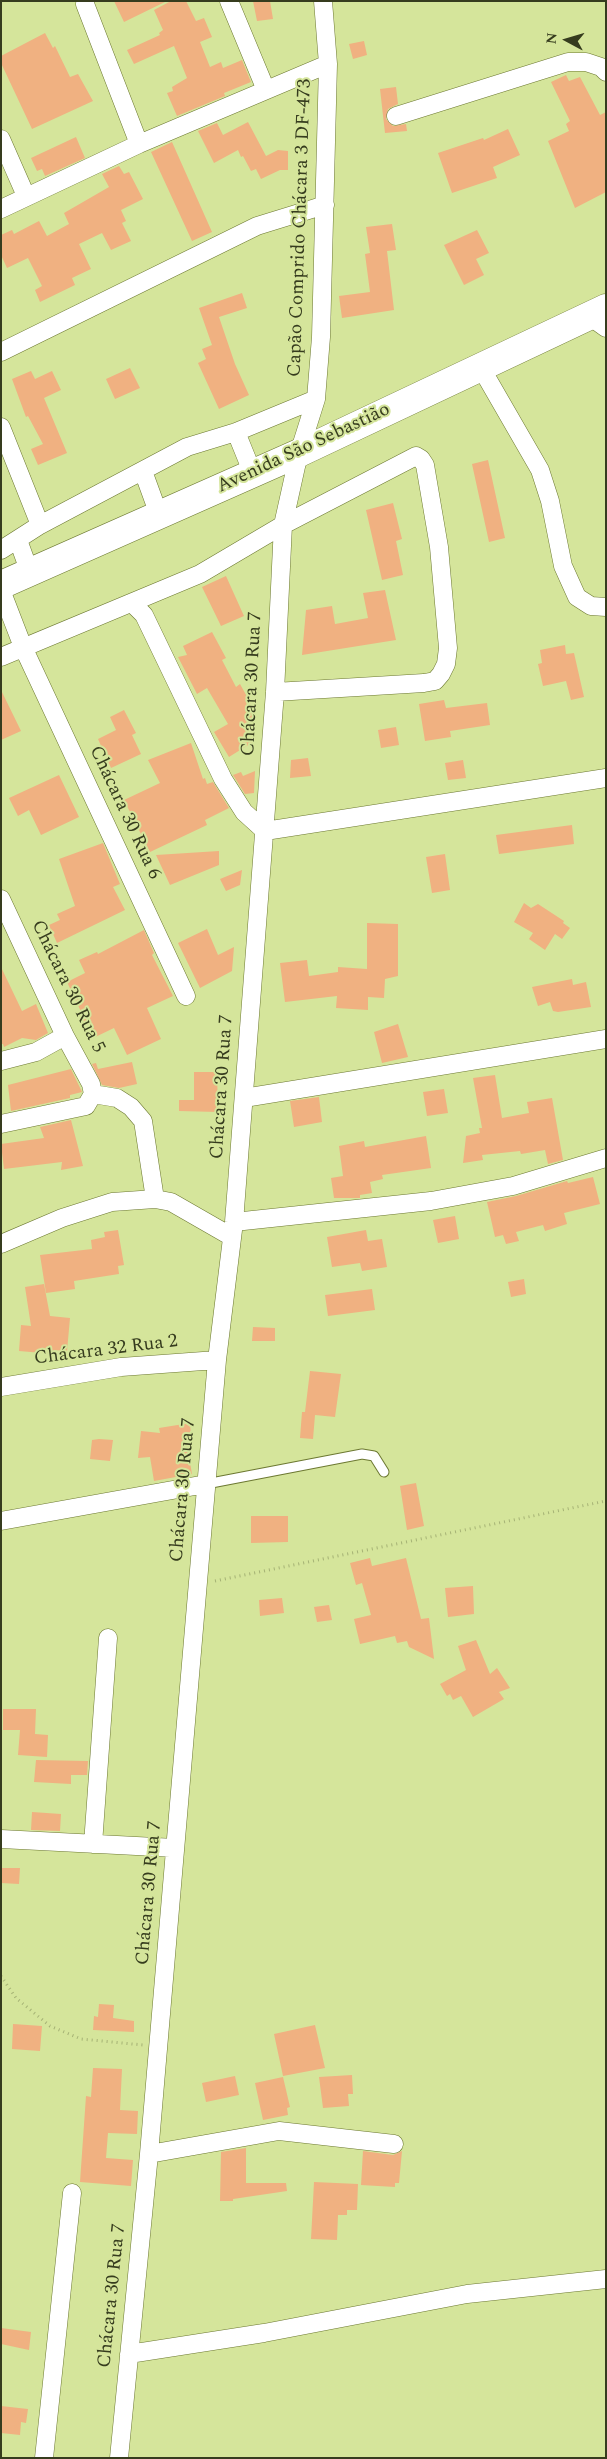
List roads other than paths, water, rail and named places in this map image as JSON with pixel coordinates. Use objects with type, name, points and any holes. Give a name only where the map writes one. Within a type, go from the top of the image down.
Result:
[{"type":"main road","name":"Avenida São Sebastião","points":[[1,585],[299,453],[480,366],[600,317]]},
{"type":"street","points":[[229,1],[266,90]]},
{"type":"street","name":"Capão Comprido Chácara 3 DF-473","points":[[299,453],[316,399],[321,336],[328,64],[326,2]]},
{"type":"street","points":[[85,4],[139,144]]},
{"type":"street","points":[[396,116],[568,62],[586,62],[601,67],[606,72]]},
{"type":"street","points":[[1,209],[139,144],[328,64]]},
{"type":"street","points":[[1,139],[26,196]]},
{"type":"street","points":[[1,352],[258,226],[325,205]]},
{"type":"street","points":[[480,366],[540,470],[550,501],[563,566],[577,598],[592,606],[606,607]]},
{"type":"street","points":[[1,550],[40,525],[186,447],[236,432],[316,399]]},
{"type":"street","points":[[1,427],[40,525]]},
{"type":"street","points":[[236,432],[253,474]]},
{"type":"street","name":"Chácara 30 Rua 7","points":[[119,2458],[149,2154],[217,1360],[233,1230],[275,692],[283,525],[299,453]]},
{"type":"street","points":[[1,657],[133,604],[200,574],[283,525],[416,456],[421,459],[426,471],[439,547],[448,648],[446,664],[441,674],[435,681],[424,684],[275,692]]},
{"type":"street","points":[[143,471],[159,515]]},
{"type":"street","points":[[18,540],[30,573]]},
{"type":"street","name":"Chácara 30 Rua 6","points":[[1,590],[23,648],[186,996]]},
{"type":"street","points":[[133,604],[144,615],[223,779],[244,812],[265,831],[606,778]]},
{"type":"street","name":"Chácara 30 Rua 5","points":[[1,898],[65,1036],[91,1084],[94,1094]]},
{"type":"street","points":[[1,1061],[36,1052],[65,1036]]},
{"type":"street","points":[[244,1098],[606,1039]]},
{"type":"street","points":[[1,1124],[86,1106],[94,1094],[117,1098],[131,1107],[143,1121],[155,1200]]},
{"type":"street","points":[[1,1244],[62,1218],[112,1202],[155,1200],[171,1202],[233,1230],[431,1202],[514,1186],[606,1158]]},
{"type":"street","name":"Chácara 32 Rua 2","points":[[1,1387],[121,1367],[217,1360]]},
{"type":"street","points":[[1,1521],[206,1484]]},
{"type":"street","points":[[93,1844],[108,1638]]},
{"type":"street","points":[[1,1839],[175,1848]]},
{"type":"street","points":[[149,2154],[279,2131],[394,2144]]},
{"type":"street","points":[[44,2458],[72,2193]]},
{"type":"street","points":[[129,2354],[264,2333],[467,2294],[606,2279]]},
{"type":"lane","points":[[206,1484],[362,1454],[374,1456],[384,1472]]}]
